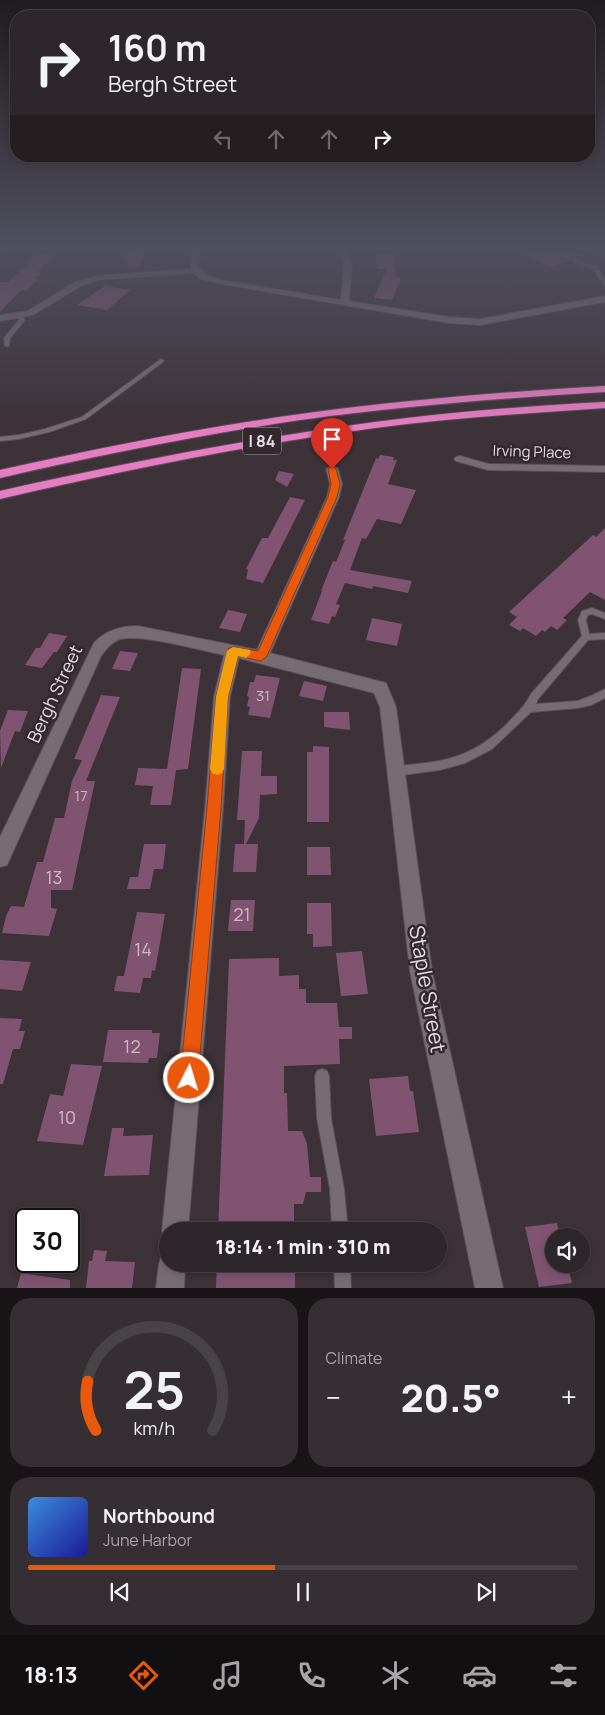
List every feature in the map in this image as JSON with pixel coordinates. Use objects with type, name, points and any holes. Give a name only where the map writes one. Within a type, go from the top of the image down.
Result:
[{"type":"highway","name":"I 84","points":[[0,474],[142,444],[316,415],[479,396],[605,389]]},
{"type":"highway","name":"I 84","points":[[0,494],[163,459],[314,433],[455,416],[605,405]]},
{"type":"street","points":[[0,318],[20,316],[42,306]]},
{"type":"street","points":[[359,306],[449,320],[480,322],[566,306]]},
{"type":"street","name":"Irving Place","points":[[460,459],[488,467],[605,469]]},
{"type":"street","points":[[261,656],[333,497],[336,484],[332,469]]},
{"type":"street","name":"Bergh Street","points":[[0,858],[92,661],[106,639],[119,632],[138,632],[261,656],[380,688]]},
{"type":"street","points":[[176,1222],[214,808],[222,697],[233,651]]},
{"type":"street","name":"Staple Street","points":[[380,688],[388,707],[421,971],[489,1288]]},
{"type":"street","points":[[170,1288],[171,1272]]},
{"type":"lane","points":[[7,345],[7,338],[22,320],[20,316]]},
{"type":"lane","points":[[0,439],[47,431],[84,418],[161,361]]},
{"type":"lane","points":[[586,636],[582,620],[585,613],[592,611],[605,616]]},
{"type":"lane","points":[[396,771],[435,766],[482,751],[529,708],[534,697],[586,636],[605,636]]},
{"type":"lane","points":[[529,708],[570,706],[598,698],[605,693]]},
{"type":"lane","points":[[322,1076],[324,1118],[337,1189],[339,1222]]},
{"type":"lane","points":[[342,1272],[343,1288]]},
{"type":"building","points":[[0,306],[6,306],[0,312]]},
{"type":"building","points":[[84,306],[111,306],[107,310]]},
{"type":"building","points":[[380,455],[394,457],[393,460],[397,460],[388,484],[416,490],[401,524],[377,519],[366,539],[362,538],[350,570],[412,581],[408,593],[373,586],[372,589],[345,583],[336,604],[340,605],[335,617],[332,616],[329,624],[311,620],[333,561],[336,562],[345,540],[343,540],[376,458],[378,459]]},
{"type":"building","points":[[279,471],[294,474],[287,487],[275,480]]},
{"type":"building","points":[[290,497],[305,500],[263,583],[246,579],[248,570],[246,569],[262,538],[268,538]]},
{"type":"building","points":[[605,528],[605,600],[590,592],[563,618],[567,620],[557,630],[551,626],[545,632],[542,630],[536,636],[523,628],[520,631],[509,625],[517,617],[509,612],[593,535],[596,537]]},
{"type":"building","points":[[228,610],[247,614],[240,632],[219,628]]},
{"type":"building","points":[[372,618],[402,624],[397,646],[366,640]]},
{"type":"building","points":[[49,633],[67,636],[57,652],[54,652],[42,668],[25,665],[36,648],[40,648]]},
{"type":"building","points":[[120,651],[138,653],[130,671],[112,669]]},
{"type":"building","points":[[182,668],[201,669],[188,769],[176,770],[171,805],[150,805],[153,786],[135,785],[138,768],[167,769]]},
{"type":"building","points":[[256,675],[280,678],[270,718],[248,715],[250,707],[247,706],[249,697],[247,696],[250,682],[254,682]]},
{"type":"building","points":[[304,681],[327,686],[323,701],[299,696]]},
{"type":"building","points":[[101,695],[120,697],[86,781],[95,781],[72,890],[51,890],[51,908],[57,909],[49,936],[2,933],[6,916],[11,906],[24,907],[37,862],[43,862],[55,818],[64,818],[72,781],[82,760],[74,759]]},
{"type":"building","points":[[8,710],[28,711],[20,732],[15,731],[1,768],[0,731]]},
{"type":"building","points":[[324,712],[349,712],[350,730],[324,727]]},
{"type":"building","points":[[313,746],[329,747],[329,822],[307,822],[307,752],[313,752]]},
{"type":"building","points":[[242,751],[262,751],[261,776],[277,776],[277,794],[260,795],[259,818],[246,844],[258,844],[256,872],[233,872],[235,844],[244,844],[245,820],[237,820]]},
{"type":"building","points":[[144,844],[166,844],[163,869],[154,869],[150,889],[127,889],[130,877],[138,877]]},
{"type":"building","points":[[307,847],[330,847],[331,875],[307,875]]},
{"type":"building","points":[[231,900],[255,900],[253,931],[228,931]]},
{"type":"building","points":[[307,903],[331,903],[332,946],[313,947],[313,934],[307,934]]},
{"type":"building","points":[[137,912],[165,914],[155,971],[152,970],[151,978],[143,978],[140,993],[114,991],[117,976],[124,976]]},
{"type":"building","points":[[362,951],[368,994],[341,996],[336,953]]},
{"type":"building","points":[[279,958],[279,976],[299,975],[299,989],[306,989],[306,1003],[337,1003],[339,1027],[352,1027],[352,1039],[339,1039],[340,1064],[284,1066],[284,1093],[287,1093],[288,1131],[302,1131],[307,1144],[310,1177],[321,1177],[321,1192],[306,1192],[303,1204],[294,1204],[294,1222],[218,1222],[229,959]]},
{"type":"building","points":[[0,960],[31,962],[22,991],[0,989]]},
{"type":"building","points":[[0,1018],[22,1019],[19,1031],[25,1031],[20,1049],[13,1049],[3,1084],[0,1084]]},
{"type":"building","points":[[108,1030],[152,1030],[152,1033],[160,1033],[157,1058],[149,1058],[148,1063],[103,1062]]},
{"type":"building","points":[[71,1064],[102,1066],[83,1145],[37,1141],[50,1094],[63,1096]]},
{"type":"building","points":[[408,1076],[410,1091],[413,1091],[419,1132],[376,1136],[369,1079]]},
{"type":"building","points":[[112,1128],[124,1128],[123,1136],[153,1135],[149,1175],[104,1176]]},
{"type":"building","points":[[557,1223],[558,1228],[545,1228],[545,1273],[569,1273],[572,1283],[539,1287],[525,1227]]},
{"type":"building","points":[[94,1250],[107,1251],[105,1261],[135,1262],[132,1288],[86,1288],[89,1261],[92,1261]]},
{"type":"building","points":[[217,1272],[295,1272],[295,1288],[216,1288]]},
{"type":"building","points":[[21,1273],[70,1280],[70,1288],[17,1288]]},
{"type":"slow traffic","points":[[217,769],[222,697],[233,651],[246,653]]},
{"type":"route","points":[[189,1078],[214,808],[222,697],[233,651],[261,656],[333,497],[336,484],[332,469]]}]
